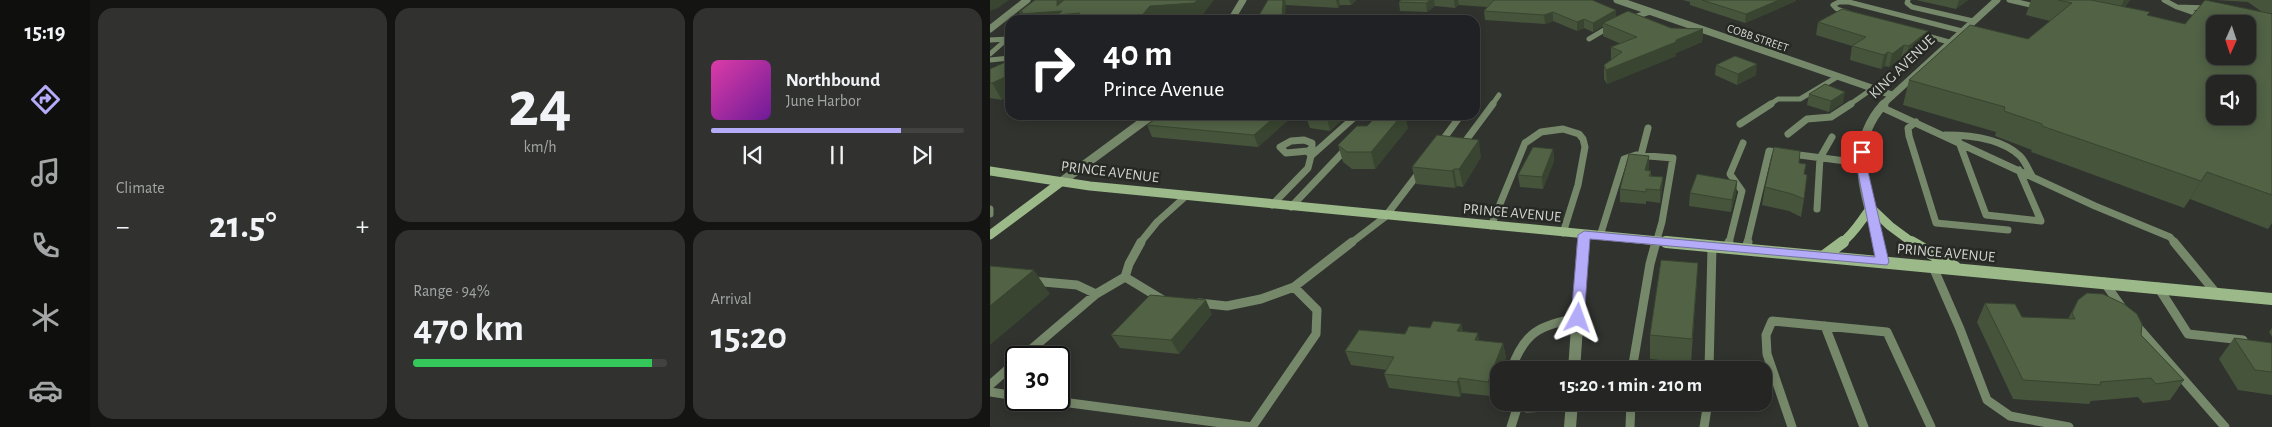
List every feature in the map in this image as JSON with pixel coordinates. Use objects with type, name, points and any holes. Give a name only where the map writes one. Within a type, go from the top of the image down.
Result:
[{"type":"main road","name":"PRINCE AVENUE","points":[[990,171],[1061,182],[1272,206],[2272,299]]},
{"type":"main road","points":[[990,235],[1061,182]]},
{"type":"main road","points":[[1824,256],[1851,236],[1871,208],[1898,235],[1959,269]]},
{"type":"street","points":[[1008,15],[1027,0]]},
{"type":"street","points":[[1233,15],[1243,0]]},
{"type":"street","name":"COBB STREET","points":[[1617,0],[1892,95]]},
{"type":"street","name":"KING AVENUE","points":[[1882,262],[1861,163],[1862,140],[1880,107],[1997,0]]},
{"type":"street","points":[[990,29],[1005,17]]},
{"type":"street","points":[[1061,182],[1145,120]]},
{"type":"street","points":[[1575,361],[1584,235]]},
{"type":"street","points":[[1570,427],[1571,411]]},
{"type":"lane","points":[[1908,0],[1912,8],[1972,21]]},
{"type":"lane","points":[[2009,0],[2046,8]]},
{"type":"lane","points":[[2164,0],[2177,7],[2206,17]]},
{"type":"lane","points":[[1856,15],[1837,9],[1833,5],[1839,2],[1849,2],[1962,31]]},
{"type":"lane","points":[[2177,7],[2194,6],[2218,10]]},
{"type":"lane","points":[[1625,20],[1650,12]]},
{"type":"lane","points":[[1589,39],[1617,23]]},
{"type":"lane","points":[[1935,38],[1947,28]]},
{"type":"lane","points":[[1911,32],[1949,42]]},
{"type":"lane","points":[[990,40],[1005,39]]},
{"type":"lane","points":[[990,54],[1005,42]]},
{"type":"lane","points":[[990,60],[1005,58]]},
{"type":"lane","points":[[1740,124],[1778,99],[1800,99],[1837,77]]},
{"type":"lane","points":[[1788,134],[1807,119],[1832,117],[1872,89]]},
{"type":"lane","points":[[1456,143],[1464,143],[1500,95]]},
{"type":"lane","points":[[1880,107],[2095,206],[2170,237],[2216,293]]},
{"type":"lane","points":[[1272,206],[1308,168],[1310,153],[1351,120]]},
{"type":"lane","points":[[1435,150],[1445,142],[1458,120]]},
{"type":"lane","points":[[1916,122],[1908,128],[1909,136],[1936,223],[2008,230]]},
{"type":"lane","points":[[1641,155],[1648,128]]},
{"type":"lane","points":[[1491,226],[1525,143],[1533,135],[1547,130],[1572,130],[1583,138],[1586,153],[1563,233]]},
{"type":"lane","points":[[1944,135],[1976,137],[2000,145],[2020,156],[2032,176]]},
{"type":"lane","points":[[1817,209],[1820,158],[1832,137]]},
{"type":"lane","points":[[1291,207],[1354,141]]},
{"type":"lane","points":[[1959,142],[1986,216],[2041,221],[2019,170]]},
{"type":"lane","points":[[1728,248],[1742,191],[1730,174],[1743,143]]},
{"type":"lane","points":[[1746,249],[1769,151],[1861,163]]},
{"type":"lane","points":[[1600,236],[1624,159],[1636,155],[1674,158],[1662,222],[1650,264],[1634,361]]},
{"type":"lane","points":[[1191,303],[1227,306],[1261,299],[1294,287],[1386,216],[1424,166]]},
{"type":"lane","points":[[1035,346],[1096,294],[1125,276],[1129,260],[1143,237],[1186,196]]},
{"type":"lane","points":[[990,209],[990,214]]},
{"type":"lane","points":[[1709,361],[1712,247]]},
{"type":"lane","points":[[1933,267],[1987,400],[2010,416],[2047,426],[2069,427]]},
{"type":"lane","points":[[1125,276],[1141,288],[1164,300],[1173,301]]},
{"type":"lane","points":[[1022,280],[1077,285],[1096,294]]},
{"type":"lane","points":[[2104,282],[2126,313],[2225,427]]},
{"type":"lane","points":[[1070,403],[1252,427],[1316,334],[1316,310],[1294,287]]},
{"type":"lane","points":[[2158,287],[2188,334],[2257,342]]},
{"type":"lane","points":[[1514,361],[1517,351],[1528,336],[1546,324],[1578,318]]},
{"type":"lane","points":[[1792,427],[1767,354],[1766,335],[1772,321],[1887,332],[1931,427]]},
{"type":"lane","points":[[1825,326],[1864,427]]},
{"type":"lane","points":[[990,385],[1005,372]]},
{"type":"lane","points":[[990,392],[1005,394]]},
{"type":"lane","points":[[1511,427],[1514,411]]},
{"type":"lane","points":[[1630,427],[1631,411]]},
{"type":"lane","points":[[1704,427],[1707,411]]},
{"type":"building","points":[[1035,0],[1057,0],[1057,6],[1064,0],[1198,0],[1194,3],[1150,6],[1142,15],[1077,15],[1080,13],[1057,15],[1062,11],[1020,14],[1023,12],[1019,12]]},
{"type":"building","points":[[1268,0],[1283,0],[1282,15],[1259,15]]},
{"type":"building","points":[[1401,0],[1431,0],[1426,3],[1399,2]]},
{"type":"building","points":[[1494,0],[1592,0],[1616,10],[1593,23],[1584,19],[1577,22],[1553,12],[1544,15],[1484,11]]},
{"type":"building","points":[[1702,0],[1779,0],[1746,14]]},
{"type":"building","points":[[2058,0],[2091,0],[2150,12],[2147,15],[2185,24],[2205,0],[2272,14],[2272,195],[2207,172],[2201,181],[2042,126],[2042,124],[2004,111],[2005,107],[1909,80],[1970,25],[2028,39],[2072,3]]},
{"type":"building","points":[[1842,9],[1928,31],[1909,46],[1904,45],[1892,54],[1888,52],[1884,55],[1852,46],[1866,37],[1818,22]]},
{"type":"building","points":[[1628,11],[1671,28],[1703,29],[1606,70],[1604,65],[1622,52],[1611,47],[1637,37],[1603,23]]},
{"type":"building","points":[[1735,56],[1757,64],[1738,74],[1716,65]]},
{"type":"building","points":[[1005,62],[1005,77],[990,83],[990,69]]},
{"type":"building","points":[[1825,84],[1845,92],[1831,101],[1809,94]]},
{"type":"building","points":[[1154,120],[1271,120],[1254,135],[1147,125]]},
{"type":"building","points":[[1373,120],[1398,120],[1371,152],[1347,152],[1338,145],[1357,126],[1367,126]]},
{"type":"building","points":[[1437,135],[1479,140],[1459,169],[1452,171],[1412,167]]},
{"type":"building","points":[[1533,147],[1553,149],[1542,177],[1518,175]]},
{"type":"building","points":[[1774,147],[1800,151],[1799,163],[1806,164],[1804,174],[1807,175],[1804,199],[1765,187]]},
{"type":"building","points":[[1629,154],[1649,156],[1645,170],[1651,171],[1649,176],[1663,177],[1660,190],[1646,189],[1646,192],[1620,189]]},
{"type":"building","points":[[1697,174],[1737,181],[1732,200],[1690,193]]},
{"type":"building","points":[[1661,260],[1698,263],[1692,339],[1650,335]]},
{"type":"building","points":[[990,266],[1034,270],[990,306]]},
{"type":"building","points":[[2087,293],[2103,294],[2124,304],[2137,314],[2142,324],[2141,335],[2184,380],[2156,384],[2151,378],[2100,382],[2101,385],[2023,380],[1985,303],[2015,304],[2022,317],[2075,319],[2072,313],[2078,300]]},
{"type":"building","points":[[1150,295],[1206,300],[1171,340],[1111,335]]},
{"type":"building","points":[[1433,321],[1461,324],[1457,331],[1478,333],[1475,340],[1503,343],[1496,361],[1490,361],[1488,382],[1459,378],[1457,382],[1384,374],[1394,357],[1345,351],[1359,330],[1405,334],[1409,326],[1430,328]]},
{"type":"building","points":[[2234,338],[2272,343],[2272,372],[2255,370]]},
{"type":"route","points":[[1578,318],[1584,235],[1882,262],[1861,163],[1862,152]]}]
